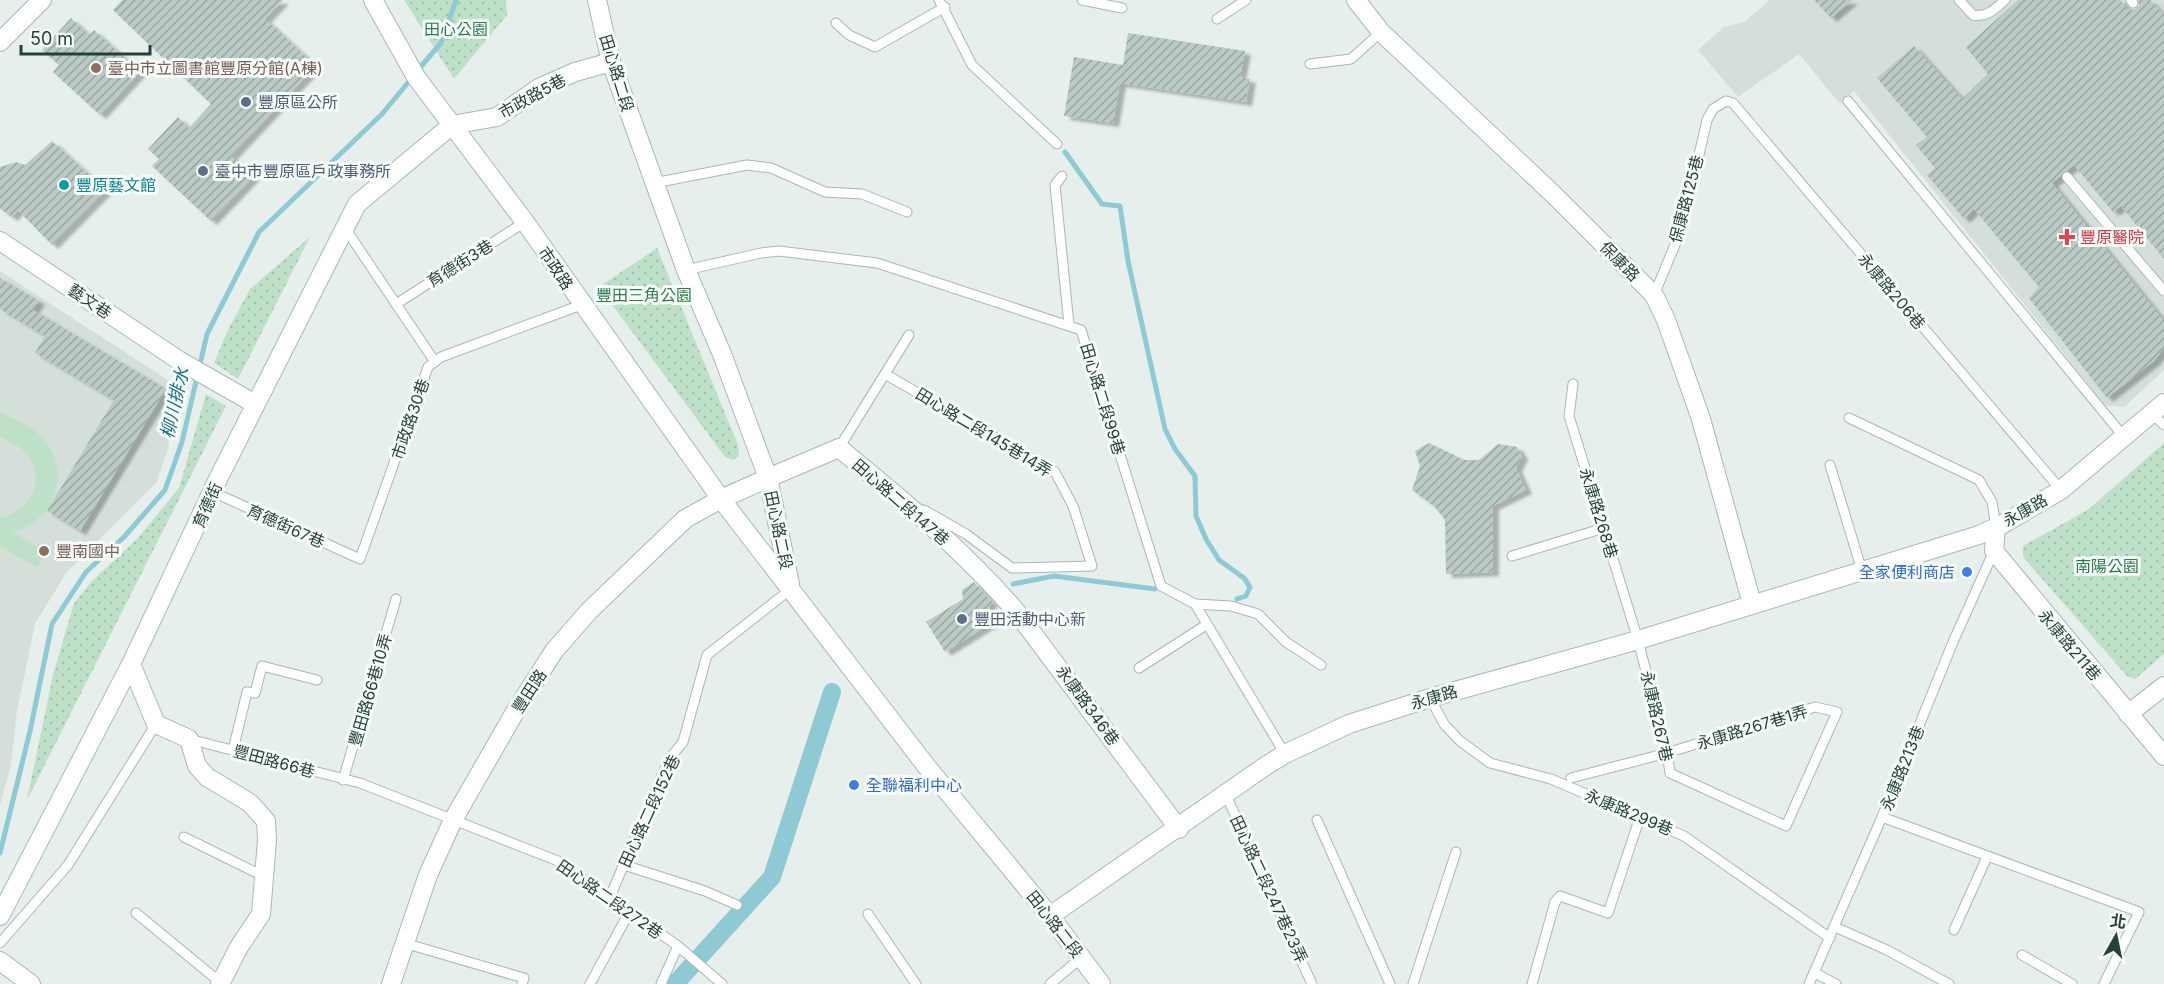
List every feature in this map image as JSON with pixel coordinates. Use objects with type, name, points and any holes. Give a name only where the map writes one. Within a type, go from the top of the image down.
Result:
[{"type":"street","points":[[0,42],[42,0]]},
{"type":"street","name":"市政路","points":[[372,0],[416,77],[525,222],[581,305],[721,499],[791,589]]},
{"type":"street","name":"田心路二段","points":[[597,0],[610,62],[686,270],[722,354],[768,478],[791,589],[927,767],[1050,916],[1101,984]]},
{"type":"street","name":"保康路","points":[[1356,0],[1381,32],[1554,195],[1654,295],[1666,320],[1701,419],[1752,604]]},
{"type":"street","name":"市政路5巷","points":[[452,125],[497,117],[539,88],[575,72],[610,62]]},
{"type":"street","name":"育德街","points":[[0,916],[131,664],[255,404],[344,226],[357,204],[452,125]]},
{"type":"street","name":"藝文巷","points":[[0,241],[180,361],[255,404]]},
{"type":"street","name":"永康路","points":[[1050,916],[1285,754],[1349,724],[1430,698],[1638,640],[1979,535],[2061,490],[2124,437],[2160,414]]},
{"type":"street","name":"田心路二段147巷","points":[[768,478],[839,448],[893,493],[994,585]]},
{"type":"street","name":"豐田路","points":[[392,984],[428,874],[453,820],[515,712],[554,651],[589,610],[685,519],[721,499],[768,478]]},
{"type":"street","points":[[1994,551],[1996,527]]},
{"type":"street","name":"永康路211巷","points":[[1994,551],[2164,756]]},
{"type":"street","name":"永康路346巷","points":[[994,585],[1065,673],[1179,828]]},
{"type":"street","points":[[131,664],[156,724]]},
{"type":"street","points":[[2128,714],[2164,686]]},
{"type":"street","name":"豐田路66巷","points":[[156,724],[189,739]]},
{"type":"street","points":[[189,739],[197,766],[207,777],[250,803],[266,821],[267,840],[261,914],[220,983]]},
{"type":"street","points":[[0,961],[31,984]]},
{"type":"lane","points":[[1082,0],[1122,8]]},
{"type":"lane","points":[[1217,19],[1246,0]]},
{"type":"lane","points":[[1959,0],[1973,15],[1982,16],[1992,12],[2005,0]]},
{"type":"lane","points":[[836,23],[849,35],[875,47],[943,2],[972,65],[1056,144]]},
{"type":"lane","points":[[1310,64],[1351,59],[1381,32]]},
{"type":"lane","name":"永康路206巷","points":[[1719,104],[1726,101],[1733,103],[2061,490]]},
{"type":"lane","points":[[1848,101],[2124,437]]},
{"type":"lane","name":"保康路125巷","points":[[1654,295],[1682,228],[1707,120],[1719,104]]},
{"type":"lane","points":[[654,183],[747,165],[771,168],[825,192],[862,194],[907,212]]},
{"type":"lane","points":[[1062,176],[1056,184],[1068,326]]},
{"type":"lane","points":[[2067,177],[2164,291]]},
{"type":"lane","name":"育德街3巷","points":[[396,304],[525,222]]},
{"type":"lane","points":[[344,226],[435,362]]},
{"type":"lane","name":"田心路二段99巷","points":[[686,270],[761,253],[779,252],[877,263],[1081,330],[1161,586],[1194,604]]},
{"type":"lane","name":"市政路30巷","points":[[360,559],[428,368],[441,357],[581,305]]},
{"type":"lane","points":[[839,448],[909,335]]},
{"type":"lane","name":"田心路二段145巷14弄","points":[[885,374],[1055,472],[1073,506],[1092,566],[1012,568],[966,534],[893,493]]},
{"type":"lane","name":"永康路268巷","points":[[1572,384],[1569,416],[1638,640]]},
{"type":"lane","points":[[1849,418],[1978,480],[1992,502],[1996,527]]},
{"type":"lane","points":[[1830,465],[1862,571]]},
{"type":"lane","name":"育德街67巷","points":[[213,492],[360,559]]},
{"type":"lane","points":[[1512,556],[1604,528]]},
{"type":"lane","name":"永康路213巷","points":[[1809,984],[1836,927],[1953,642],[1994,551]]},
{"type":"lane","name":"田心路二段152巷","points":[[610,897],[669,759],[683,742],[707,655],[791,589]]},
{"type":"lane","name":"豐田路66巷10弄","points":[[343,780],[396,599]]},
{"type":"lane","points":[[1194,604],[1285,754]]},
{"type":"lane","points":[[1194,604],[1231,606],[1258,614],[1286,642],[1321,665]]},
{"type":"lane","points":[[1139,668],[1206,625]]},
{"type":"lane","name":"永康路267巷","points":[[1638,640],[1668,753],[1670,773],[1786,826]]},
{"type":"lane","points":[[233,750],[247,692],[255,693],[262,666],[317,680]]},
{"type":"lane","name":"永康路299巷","points":[[1430,698],[1443,724],[1460,741],[1490,763],[1551,779],[1684,836],[1830,938]]},
{"type":"lane","name":"永康路267巷1弄","points":[[1571,778],[1668,753],[1815,707],[1836,712],[1786,826]]},
{"type":"lane","points":[[0,943],[68,865],[156,724]]},
{"type":"lane","name":"豐田路66巷","points":[[189,739],[360,783],[453,820]]},
{"type":"lane","name":"田心路二段247巷23弄","points":[[1226,795],[1312,984]]},
{"type":"lane","points":[[1882,816],[2139,912],[2104,984]]},
{"type":"lane","points":[[1532,984],[1555,902],[1560,896],[1608,913],[1640,817]]},
{"type":"lane","name":"田心路二段272巷","points":[[453,820],[558,861],[678,946],[722,984]]},
{"type":"lane","points":[[1317,820],[1390,984]]},
{"type":"lane","points":[[184,837],[263,876]]},
{"type":"lane","points":[[1413,984],[1456,852]]},
{"type":"lane","points":[[1954,930],[1987,857]]},
{"type":"lane","points":[[624,865],[705,891],[736,905]]},
{"type":"lane","points":[[590,984],[630,911]]},
{"type":"lane","points":[[136,913],[220,983]]},
{"type":"lane","points":[[868,914],[916,984]]},
{"type":"lane","points":[[1836,927],[1887,950],[1949,984]]},
{"type":"lane","points":[[404,943],[524,978],[522,984]]},
{"type":"lane","points":[[661,984],[678,946]]},
{"type":"lane","points":[[2022,955],[2072,984]]},
{"type":"lane","points":[[1050,984],[1081,958]]},
{"type":"lane","points":[[1815,973],[1836,984]]},
{"type":"shaded area","name":"豐原醫院","points":[[1770,0],[2164,0],[2164,370],[2124,407],[2105,405],[1854,91],[1840,104],[1799,54],[1738,97],[1698,50],[1724,27],[1744,22]]},
{"type":"shaded area","name":"豐南國中","points":[[0,271],[177,386],[168,449],[156,483],[66,573],[35,624],[17,711],[11,765],[0,805]]},
{"type":"green space","name":"田心公園","points":[[404,0],[506,0],[507,15],[454,79]]},
{"type":"green space","points":[[310,237],[238,379],[214,363],[228,330],[250,289]]},
{"type":"green space","name":"豐田三角公園","points":[[657,248],[738,445],[739,456],[733,460],[725,457],[599,287]]},
{"type":"green space","points":[[206,394],[226,406],[27,800],[53,675],[74,603],[92,581],[138,538],[179,488]]},
{"type":"green space","points":[[0,412],[37,432],[48,445],[56,465],[58,476],[56,487],[48,507],[35,521],[13,533],[47,552],[37,567],[0,547],[0,518],[10,515],[27,502],[35,484],[36,474],[27,454],[18,446],[0,437]]},
{"type":"green space","name":"南陽公園","points":[[2164,443],[2164,654],[2135,679],[2127,676],[2023,557],[2023,546],[2089,509]]},
{"type":"building","name":"豐原區公所","points":[[122,0],[283,0],[265,19],[316,66],[231,156],[253,177],[211,221],[152,166],[159,159],[148,149],[178,117],[189,128],[211,104],[113,10]]},
{"type":"building","points":[[1814,0],[1852,0],[1831,18]]},
{"type":"building","name":"豐原醫院","points":[[2018,0],[2120,0],[2127,9],[2133,10],[2139,6],[2139,0],[2150,0],[2164,15],[2164,259],[2121,206],[2113,212],[2074,165],[2052,183],[2164,321],[2164,348],[2154,361],[2107,398],[2029,298],[2039,287],[1974,209],[1964,219],[1927,175],[1935,168],[1916,145],[1927,137],[1877,78],[1914,46],[1962,99],[1988,74],[1966,47]]},
{"type":"building","name":"臺中市立圖書館豐原分館(A棟)","points":[[71,18],[89,35],[94,30],[140,72],[100,115],[53,72],[59,65],[42,50]]},
{"type":"building","points":[[1128,33],[1245,51],[1240,77],[1250,79],[1246,102],[1120,83],[1113,123],[1064,116],[1074,57],[1123,65]]},
{"type":"building","points":[[52,141],[106,190],[52,245],[18,210],[12,217],[0,209],[0,167],[16,162],[25,165]]},
{"type":"building","points":[[0,278],[39,301],[33,310],[166,389],[80,531],[47,511],[114,400],[35,353],[45,336],[0,309]]},
{"type":"building","points":[[1429,443],[1464,460],[1479,460],[1498,444],[1517,447],[1522,456],[1516,468],[1526,490],[1493,506],[1493,572],[1446,574],[1445,520],[1434,506],[1412,490],[1420,466],[1415,451]]},
{"type":"building","name":"豐田活動中心新","points":[[974,582],[993,603],[989,605],[993,622],[945,652],[926,622],[963,599],[962,590]]},
{"type":"waterway","name":"柳川排水","points":[[417,71],[441,43],[456,0]]},
{"type":"waterway","name":"柳川排水","points":[[0,853],[30,731],[52,624],[86,572],[124,537],[165,490],[182,442],[207,334],[259,232],[382,114],[411,79]]},
{"type":"waterway","points":[[1065,152],[1102,204],[1120,206],[1128,261],[1165,429],[1175,449],[1195,476],[1196,516],[1206,539],[1219,560],[1244,578],[1250,587],[1246,596],[1237,599]]},
{"type":"waterway","points":[[1013,584],[1054,576],[1155,589]]},
{"type":"waterway","points":[[675,984],[772,877],[832,692]]},
{"type":"place","name":"臺中市立圖書館豐原分館(A棟)","points":[[96,68]]},
{"type":"place","name":"豐原區公所","points":[[246,102]]},
{"type":"place","name":"臺中市豐原區戶政事務所","points":[[203,171]]},
{"type":"place","name":"豐原藝文館","points":[[64,185]]},
{"type":"place","name":"豐原醫院","points":[[2067,237]]},
{"type":"place","name":"豐南國中","points":[[44,551]]},
{"type":"place","name":"全家便利商店","points":[[1967,572]]},
{"type":"place","name":"豐田活動中心新","points":[[962,619]]},
{"type":"place","name":"全聯福利中心","points":[[854,785]]}]
